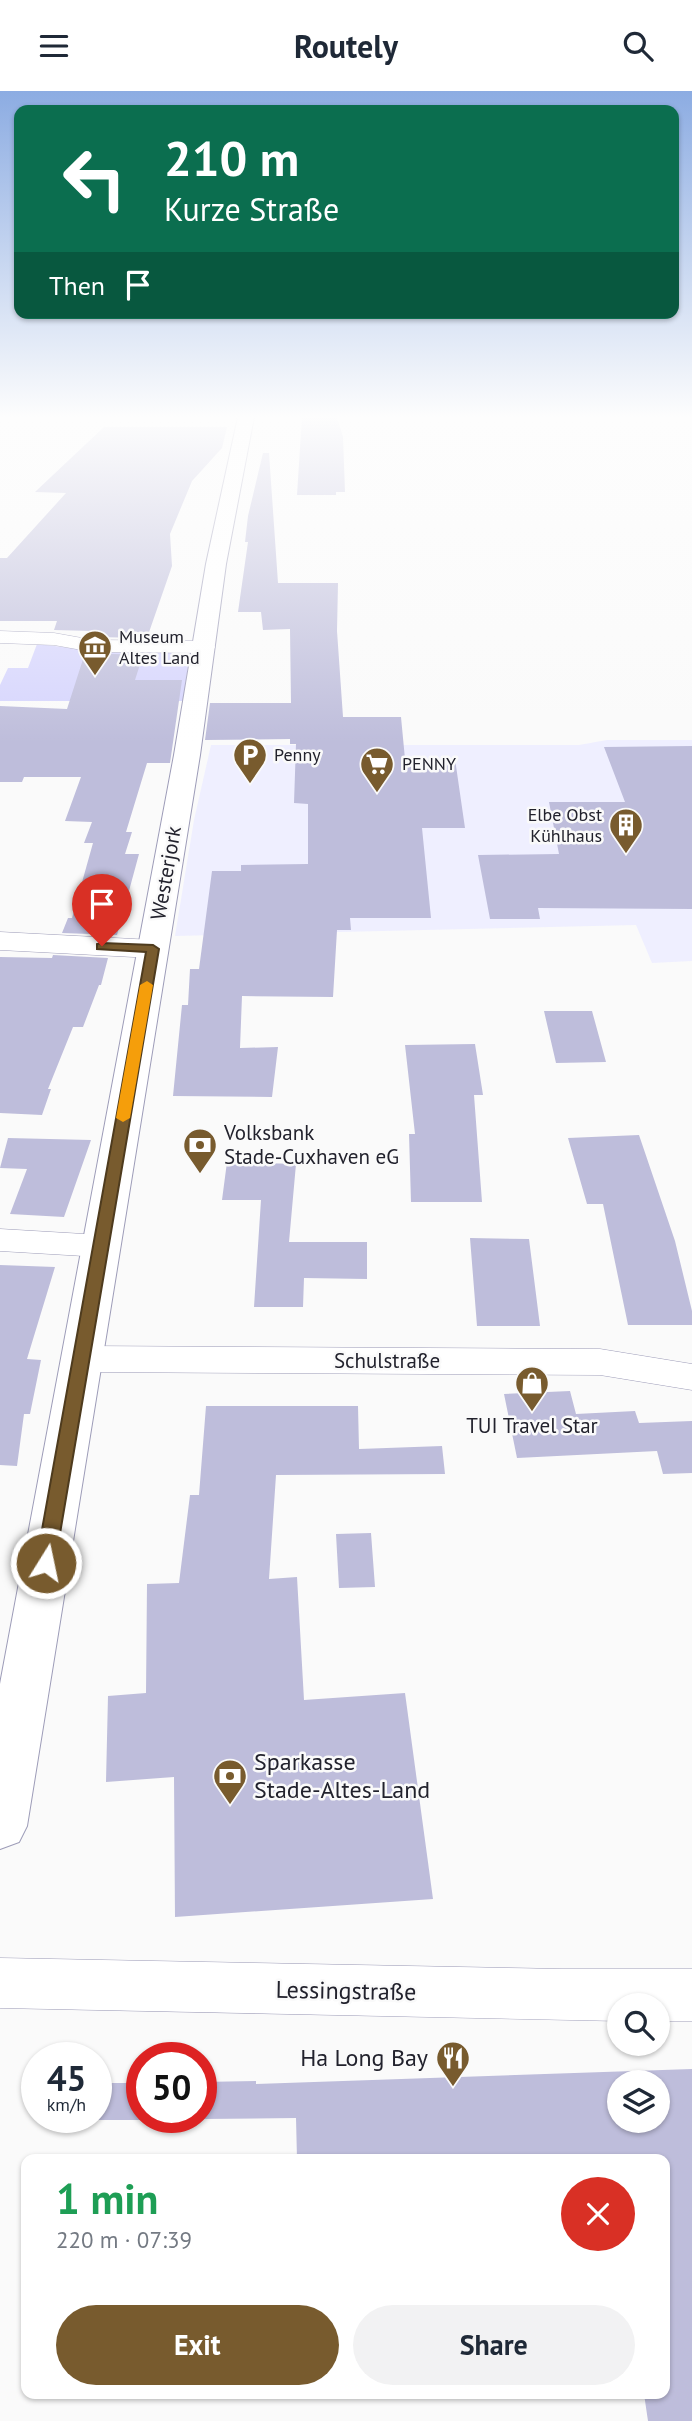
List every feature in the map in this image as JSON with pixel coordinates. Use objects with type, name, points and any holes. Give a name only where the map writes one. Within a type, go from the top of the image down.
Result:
[{"type":"main road","name":"Westerjork","points":[[0,1826],[224,526]]},
{"type":"street","points":[[0,637],[54,639],[93,646],[204,647]]},
{"type":"street","points":[[0,941],[153,949]]},
{"type":"street","points":[[0,1240],[101,1246]]},
{"type":"street","name":"Schulstraße","points":[[81,1359],[600,1362],[692,1377]]},
{"type":"street","name":"Lessingstraße","points":[[0,1983],[548,1995],[692,1995]]},
{"type":"shaded area","name":"Museum Altes Land","points":[[37,644],[80,649],[180,653],[189,659],[183,701],[0,701],[0,685],[8,668],[28,668]]},
{"type":"shaded area","points":[[607,740],[692,740],[692,961],[652,963],[636,925],[175,936],[194,820],[211,745],[579,745]]},
{"type":"building","points":[[36,526],[173,526],[170,534],[172,566],[147,638],[90,637],[92,631],[54,630],[57,621],[0,621],[0,558],[7,558]]},
{"type":"building","points":[[247,526],[274,526],[278,583],[338,583],[337,631],[343,717],[401,717],[405,759],[455,759],[465,828],[422,828],[431,918],[350,918],[351,930],[337,930],[333,997],[242,996],[240,1048],[278,1047],[272,1097],[173,1096],[182,1005],[188,1005],[190,969],[199,969],[212,871],[241,871],[241,865],[308,864],[308,804],[294,803],[296,744],[290,744],[290,739],[205,740],[210,703],[291,703],[290,629],[263,630],[261,612],[238,612],[248,542],[245,542]]},
{"type":"building","points":[[85,653],[143,655],[135,680],[182,680],[170,763],[147,763],[126,832],[132,832],[125,854],[139,854],[117,935],[62,933],[68,918],[72,918],[93,843],[84,843],[92,822],[65,821],[81,777],[24,777],[22,782],[0,782],[0,706],[67,709]]},
{"type":"building","name":"Elbe Obst Kühlhaus","points":[[692,746],[692,909],[538,908],[540,919],[490,919],[478,855],[559,854],[549,802],[625,802],[604,747]]},
{"type":"building","points":[[53,955],[108,958],[101,985],[83,1027],[73,1027],[48,1089],[51,1089],[42,1115],[0,1113],[0,957],[52,958]]},
{"type":"building","points":[[544,1011],[592,1011],[606,1062],[556,1063]]},
{"type":"building","points":[[475,1044],[483,1095],[474,1095],[482,1202],[411,1202],[409,1134],[415,1134],[405,1045]]},
{"type":"building","points":[[639,1135],[675,1241],[692,1311],[692,1325],[628,1325],[603,1204],[587,1204],[568,1138]]},
{"type":"building","points":[[8,1138],[91,1140],[64,1217],[10,1214],[27,1169],[0,1168]]},
{"type":"building","points":[[227,1162],[296,1164],[289,1242],[367,1242],[367,1279],[304,1278],[303,1307],[254,1307],[261,1200],[222,1200]]},
{"type":"building","points":[[470,1238],[529,1239],[540,1326],[477,1326]]},
{"type":"building","points":[[0,1265],[55,1267],[27,1359],[41,1360],[30,1414],[24,1414],[17,1466],[0,1465]]},
{"type":"building","points":[[570,1391],[576,1414],[635,1411],[639,1423],[692,1421],[692,1473],[663,1474],[657,1451],[517,1458],[504,1394]]},
{"type":"building","points":[[206,1406],[358,1406],[359,1449],[442,1446],[445,1474],[276,1475],[269,1579],[297,1577],[304,1700],[405,1693],[433,1899],[175,1917],[174,1777],[106,1782],[108,1696],[146,1693],[147,1584],[179,1583],[190,1495],[199,1495]]},
{"type":"building","points":[[371,1533],[375,1587],[339,1588],[336,1534]]},
{"type":"building","points":[[692,2069],[692,2421],[648,2421],[645,2399],[670,2399],[670,2154],[297,2154],[296,2118],[217,2119],[217,2082],[256,2081],[256,2084],[607,2072],[607,2133],[670,2133],[670,2070],[663,2070]]},
{"type":"building","points":[[112,2083],[126,2083],[126,2120],[112,2120]]},
{"type":"slow traffic","points":[[123,1118],[147,985]]},
{"type":"place","name":"Museum Altes Land","points":[[95,677]]},
{"type":"place","name":"Penny","points":[[250,785]]},
{"type":"place","name":"PENNY","points":[[377,794]]},
{"type":"place","name":"Elbe Obst Kühlhaus","points":[[626,855]]},
{"type":"place","name":"Volksbank Stade-Cuxhaven eG","points":[[200,1175]]},
{"type":"place","name":"TUI Travel Star","points":[[532,1413]]},
{"type":"place","name":"Sparkasse Stade-Altes-Land","points":[[230,1806]]},
{"type":"place","name":"Ha Long Bay","points":[[453,2088]]},
{"type":"route","points":[[46,1563],[153,949],[102,946]]}]
